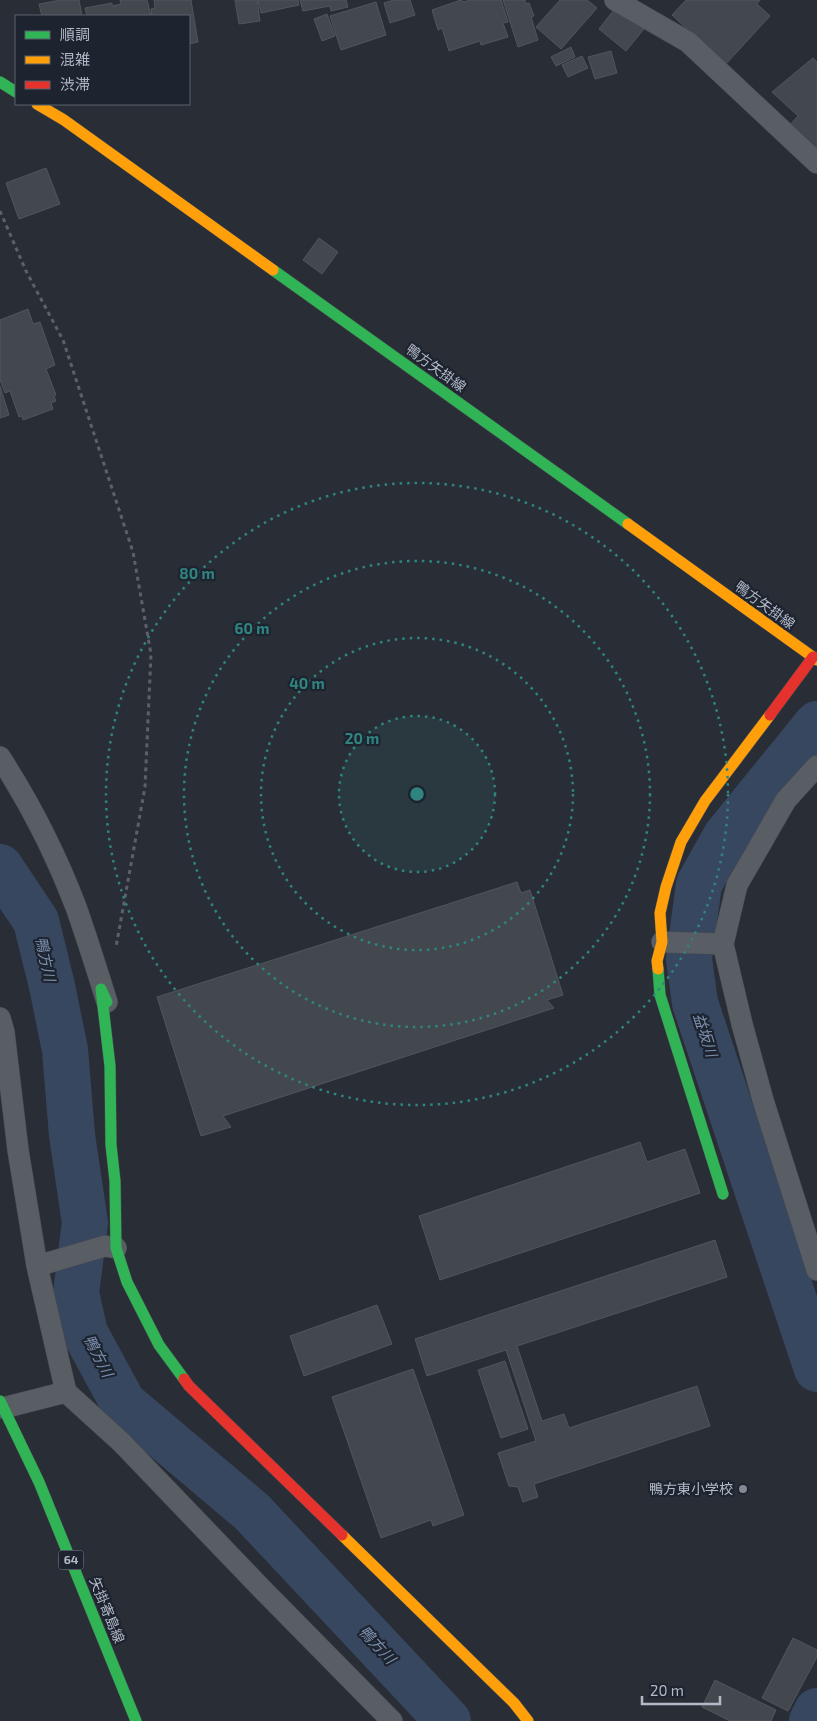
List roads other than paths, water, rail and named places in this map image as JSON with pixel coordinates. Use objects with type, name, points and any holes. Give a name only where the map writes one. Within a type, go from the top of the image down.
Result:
[{"type":"street","points":[[615,0],[688,42],[817,162]]},
{"type":"street","points":[[0,82],[15,91]]},
{"type":"street","name":"鴨方矢掛線","points":[[39,105],[64,120],[815,659]]},
{"type":"street","points":[[723,1194],[660,995],[657,961],[662,942],[660,914],[666,887],[682,842],[705,801],[815,659]]},
{"type":"street","points":[[0,757],[16,782],[55,858],[75,906],[107,1002]]},
{"type":"street","points":[[817,766],[786,800],[738,885],[723,944],[763,1100],[817,1270]]},
{"type":"street","points":[[662,942],[723,944]]},
{"type":"street","points":[[107,1002],[102,989],[110,1066],[111,1145],[115,1181],[111,1247],[159,1346],[188,1386],[433,1622],[514,1703],[528,1721]]},
{"type":"street","points":[[0,1018],[4,1032],[9,1154],[66,1392],[121,1442],[392,1721]]},
{"type":"street","points":[[36,1266],[111,1247]]},
{"type":"street","points":[[2,1404],[66,1392]]},
{"type":"street","name":"矢掛寄島線","points":[[2,1404],[39,1482],[136,1721]]},
{"type":"waterway","name":"益坂川","points":[[817,724],[726,836],[699,884],[689,959],[695,1003],[817,1369]]},
{"type":"waterway","name":"鴨方川","points":[[0,867],[36,921],[65,1050],[72,1135],[85,1223],[76,1293],[85,1333],[123,1403],[252,1512],[448,1721]]},
{"type":"waterway","name":"益坂川","points":[[812,1721],[817,1711]]},
{"type":"place","name":"鴨方東小学校","points":[[743,1489]]}]
